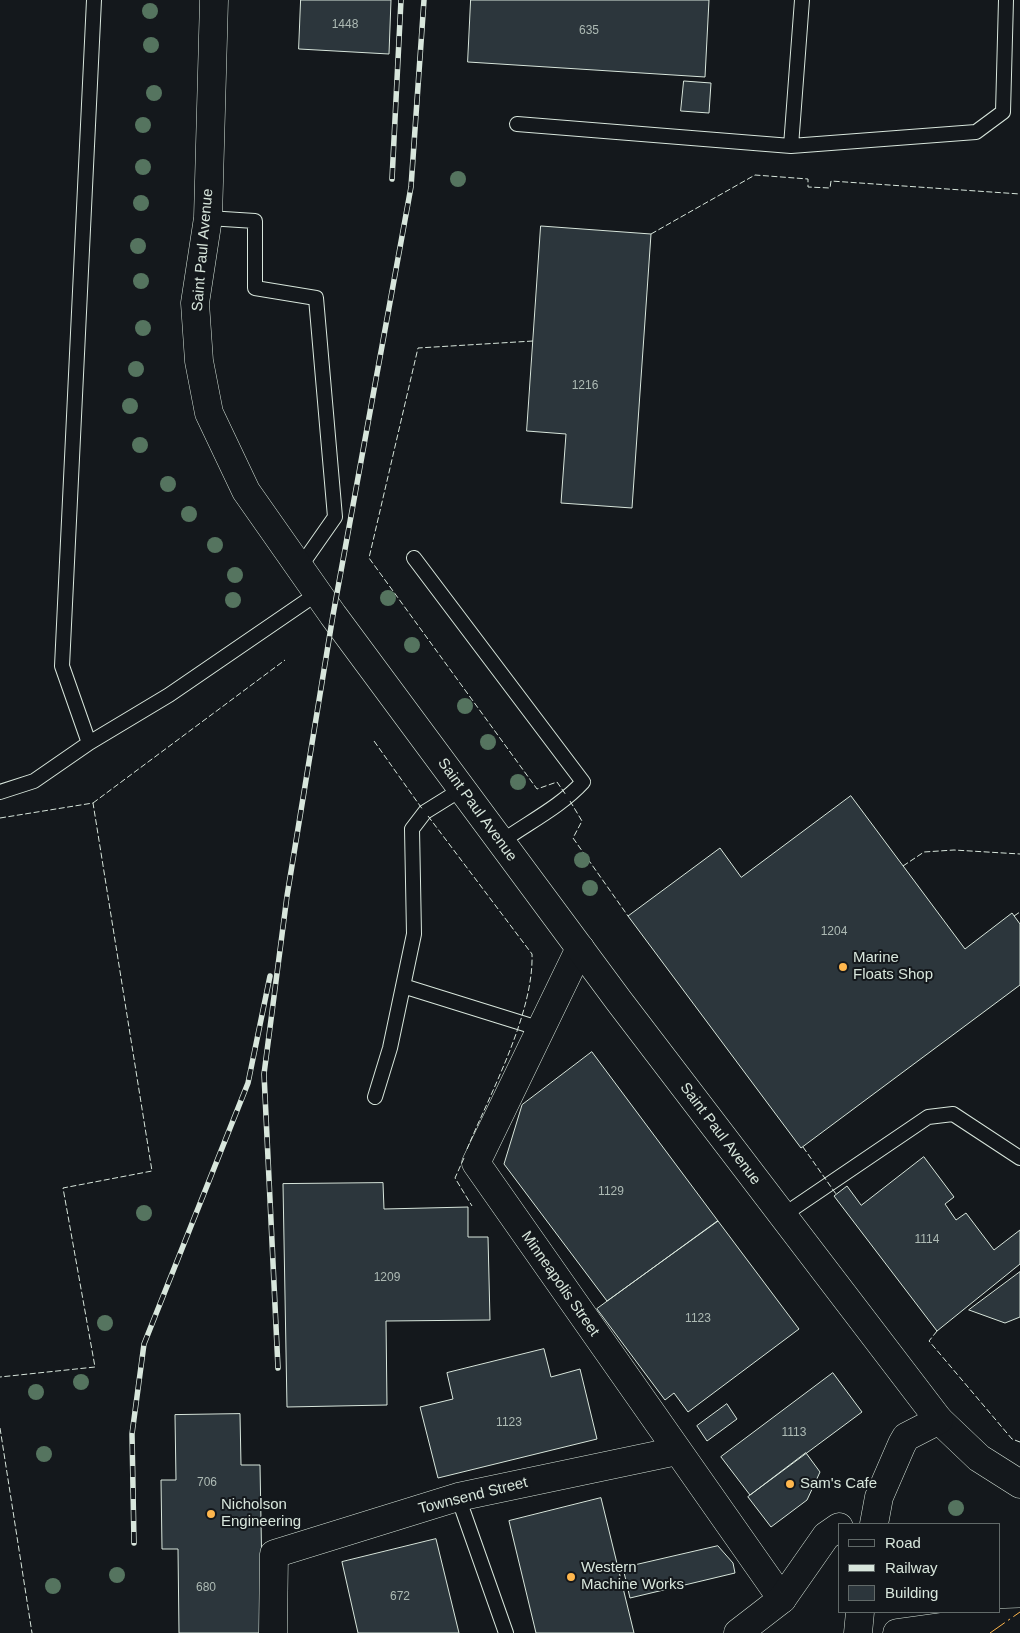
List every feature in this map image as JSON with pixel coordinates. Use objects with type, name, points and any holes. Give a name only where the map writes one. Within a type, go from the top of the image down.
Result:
[{"type":"street","name":"Saint Paul Avenue","points":[[214,0],[208,218],[195,303],[199,361],[209,413],[246,490],[318,593],[462,790],[782,1216],[939,1420],[978,1458],[1020,1484]]},
{"type":"street","name":"Minneapolis Street","points":[[580,948],[476,1163],[676,1451],[782,1599]]},
{"type":"street","points":[[874,1523],[879,1497],[888,1473],[906,1437],[939,1420]]},
{"type":"street","name":"Townsend Street","points":[[273,1633],[274,1554],[458,1497],[676,1451]]},
{"type":"street","points":[[843,1523],[879,1497]]},
{"type":"street","points":[[879,1497],[890,1523]]},
{"type":"street","points":[[738,1633],[782,1599],[826,1536],[838,1528]]},
{"type":"street","points":[[1000,1605],[1020,1610]]},
{"type":"street","points":[[858,1633],[860,1613]]},
{"type":"street","points":[[903,1632],[962,1624],[1020,1622]]},
{"type":"street","points":[[903,1632],[959,1629],[979,1633]]},
{"type":"lane","points":[[88,744],[62,666],[94,0]]},
{"type":"lane","points":[[791,146],[802,0]]},
{"type":"lane","points":[[517,124],[791,146],[976,132],[1003,112],[1006,0]]},
{"type":"lane","points":[[208,218],[255,221],[255,288],[316,298],[335,517],[300,567]]},
{"type":"lane","points":[[414,558],[583,782],[568,798],[528,822],[501,842]]},
{"type":"lane","points":[[0,792],[34,782],[88,744],[170,694],[318,593]]},
{"type":"lane","points":[[375,1097],[390,1048],[414,934],[412,828],[425,812],[462,790]]},
{"type":"lane","points":[[403,986],[541,1029]]},
{"type":"lane","points":[[782,1216],[928,1117],[953,1114],[1020,1158]]},
{"type":"lane","points":[[458,1497],[506,1633]]},
{"type":"building","points":[[301,0],[391,0],[389,54],[299,49]]},
{"type":"building","points":[[471,0],[709,0],[705,77],[468,62]]},
{"type":"building","points":[[684,81],[711,83],[709,113],[681,111]]},
{"type":"building","points":[[541,226],[651,234],[632,508],[561,503],[566,434],[527,431]]},
{"type":"building","name":"Marine Floats Shop","points":[[851,796],[965,949],[1012,913],[1020,924],[1020,985],[801,1148],[628,916],[720,848],[741,877]]},
{"type":"building","points":[[592,1052],[718,1221],[607,1301],[504,1164],[522,1105]]},
{"type":"building","points":[[924,1157],[954,1197],[945,1204],[956,1220],[966,1213],[994,1250],[1020,1230],[1020,1264],[937,1331],[834,1196],[847,1186],[861,1205]]},
{"type":"building","points":[[383,1183],[384,1209],[468,1207],[468,1237],[488,1237],[490,1320],[386,1321],[387,1405],[287,1407],[283,1184]]},
{"type":"building","points":[[718,1221],[799,1329],[688,1412],[674,1393],[665,1400],[597,1309]]},
{"type":"building","points":[[1020,1272],[1020,1317],[1005,1323],[969,1310]]},
{"type":"building","points":[[544,1349],[551,1377],[580,1369],[597,1439],[438,1478],[420,1407],[453,1399],[447,1373]]},
{"type":"building","points":[[833,1373],[862,1412],[750,1495],[721,1457]]},
{"type":"building","points":[[727,1404],[737,1419],[707,1441],[697,1426]]},
{"type":"building","name":"Nicholson Engineering","points":[[240,1414],[241,1465],[260,1465],[263,1633],[179,1633],[178,1549],[162,1549],[161,1480],[176,1480],[175,1415]]},
{"type":"building","name":"Sam's Cafe","points":[[806,1453],[820,1472],[807,1500],[771,1527],[748,1497]]},
{"type":"building","name":"Western Machine Works","points":[[601,1498],[634,1633],[536,1633],[509,1521]]},
{"type":"building","points":[[436,1539],[459,1633],[358,1633],[342,1562]]},
{"type":"building","name":"Western Machine Works","points":[[718,1546],[733,1563],[735,1573],[630,1598],[623,1568]]},
{"type":"railway","points":[[392,179],[401,0]]},
{"type":"railway","points":[[278,1368],[264,1074],[287,896],[333,615],[411,187],[424,0]]},
{"type":"railway","points":[[134,1543],[132,1434],[144,1344],[248,1083],[270,976]]},
{"type":"fence","points":[[651,234],[755,175],[808,179],[808,187],[830,188],[831,181],[1020,194]]},
{"type":"fence","points":[[533,341],[418,348],[369,558],[537,789],[557,782],[566,795]]},
{"type":"fence","points":[[93,803],[285,660]]},
{"type":"fence","points":[[374,741],[423,810]]},
{"type":"fence","points":[[570,801],[582,821],[573,838],[628,916]]},
{"type":"fence","points":[[0,818],[93,803],[152,1171],[63,1188],[95,1367],[0,1377]]},
{"type":"fence","points":[[428,816],[532,954],[531,977],[518,1027],[509,1053],[467,1149]]},
{"type":"fence","points":[[903,866],[924,852],[954,850],[1020,854]]},
{"type":"fence","points":[[1014,916],[1020,912]]},
{"type":"fence","points":[[803,1147],[836,1194]]},
{"type":"fence","points":[[464,1158],[455,1178],[472,1206]]},
{"type":"fence","points":[[937,1331],[929,1341],[1012,1439],[1020,1442]]},
{"type":"fence","points":[[0,1428],[32,1633]]},
{"type":"power","points":[[990,1633],[1020,1612]]},
{"type":"place","name":"Marine Floats Shop","points":[[843,967]]},
{"type":"place","name":"Sam's Cafe","points":[[790,1484]]},
{"type":"place","name":"Nicholson Engineering","points":[[211,1514]]},
{"type":"place","name":"Western Machine Works","points":[[571,1577]]}]
